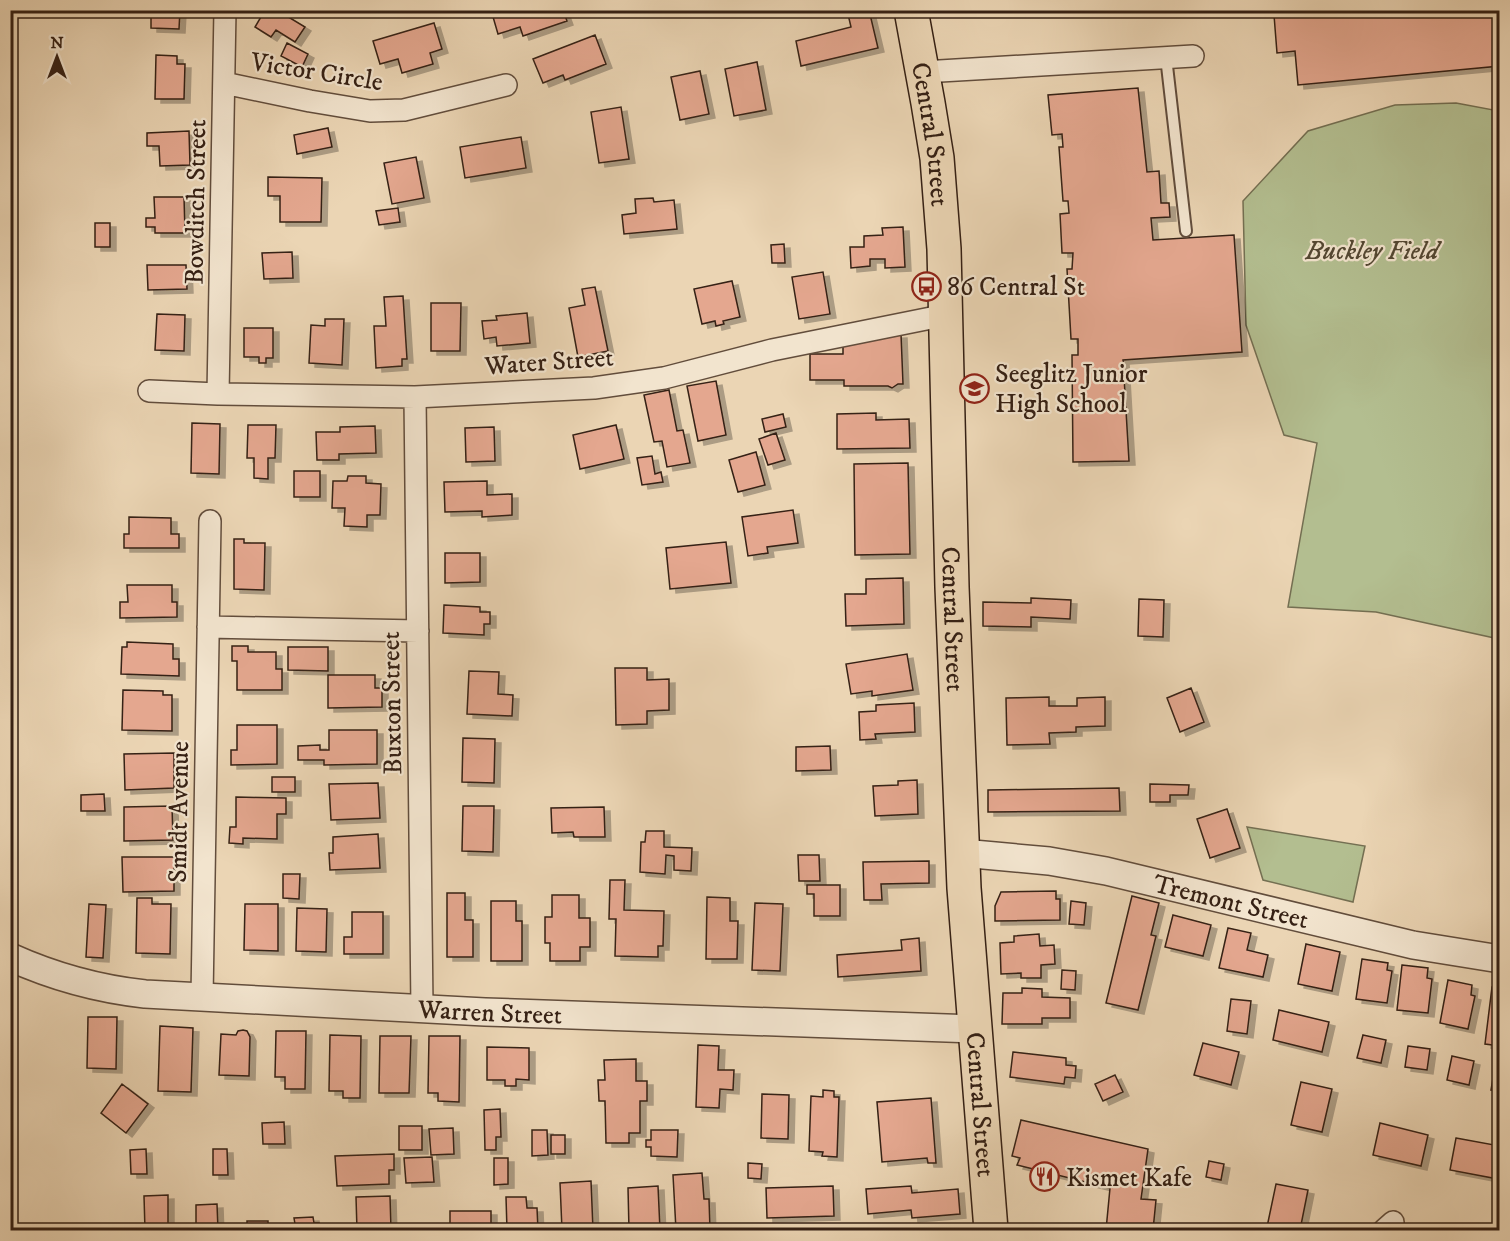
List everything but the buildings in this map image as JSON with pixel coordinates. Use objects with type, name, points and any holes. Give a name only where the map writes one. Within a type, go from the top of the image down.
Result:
[{"type":"main road","name":"Central Street","points":[[911,10],[939,177],[946,315],[952,587],[962,853],[991,1230]]},
{"type":"street","name":"Bowditch Street","points":[[218,394],[225,10]]},
{"type":"street","points":[[923,72],[1193,56]]},
{"type":"street","name":"Victor Circle","points":[[224,83],[370,111],[404,110],[506,85]]},
{"type":"street","name":"Water Street","points":[[149,391],[414,398],[594,388],[664,378],[772,350],[946,315]]},
{"type":"street","name":"Buxton Street","points":[[414,398],[422,1008]]},
{"type":"street","name":"Smidt Avenue","points":[[202,997],[210,521]]},
{"type":"street","points":[[208,627],[418,631]]},
{"type":"street","name":"Tremont Street","points":[[962,853],[1039,860],[1106,871],[1413,945],[1500,959]]},
{"type":"street","name":"Warren Street","points":[[10,957],[28,965],[115,991],[422,1008],[975,1029]]},
{"type":"lane","points":[[1166,57],[1186,231]]},
{"type":"green space","name":"Buckley Field","points":[[1456,103],[1499,111],[1499,639],[1376,612],[1288,607],[1317,443],[1284,435],[1246,325],[1243,201],[1308,131],[1395,105]]},
{"type":"green space","points":[[1247,827],[1365,846],[1353,902],[1263,880]]},
{"type":"place","name":"86 Central St","points":[[926,286]]},
{"type":"place","name":"Seeglitz Junior High School","points":[[974,388]]},
{"type":"place","name":"Kismet Kafe","points":[[1045,1177]]}]
